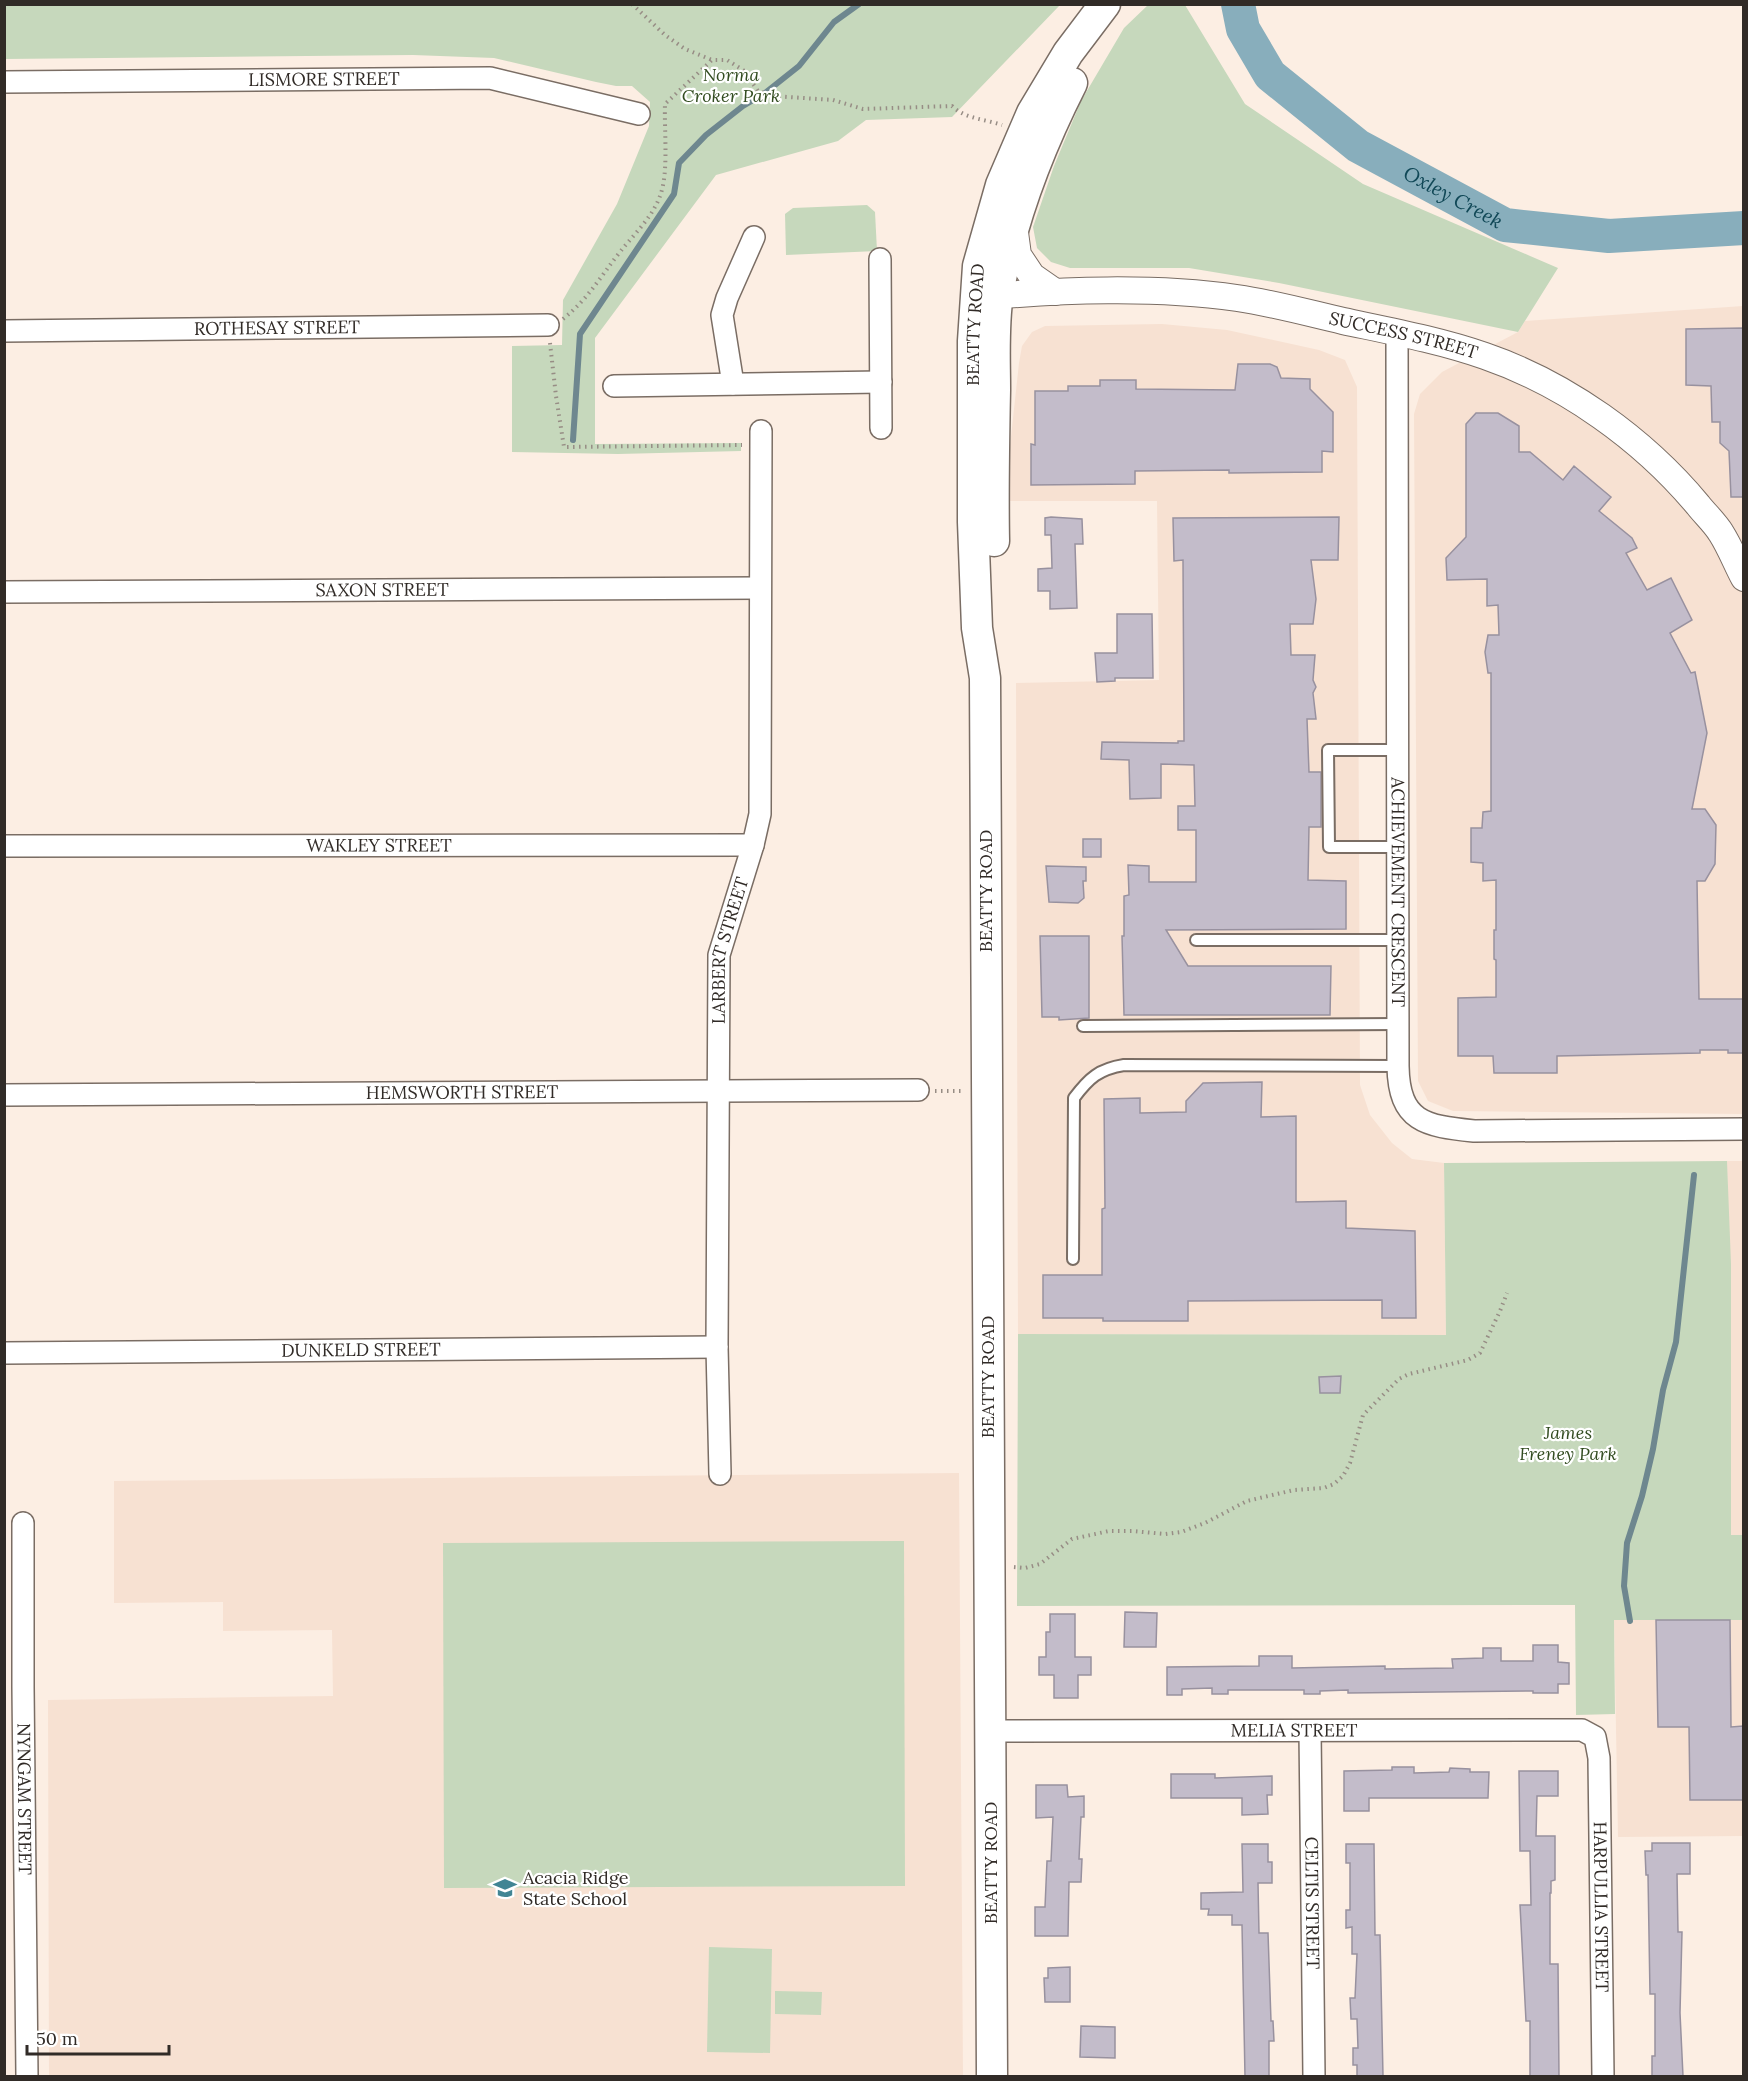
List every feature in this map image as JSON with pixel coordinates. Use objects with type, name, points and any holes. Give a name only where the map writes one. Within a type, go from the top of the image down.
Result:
[{"type":"main road","name":"BEATTY ROAD","points":[[986,297],[978,266],[998,195],[1023,132],[1068,53],[1105,4]]},
{"type":"main road","name":"BEATTY ROAD","points":[[992,2076],[985,678],[977,628],[973,522],[973,341],[986,297],[1052,121],[1086,55],[1122,4]]},
{"type":"street","name":"LISMORE STREET","points":[[4,82],[490,78],[639,114]]},
{"type":"street","points":[[1014,225],[1018,255],[1032,276],[1055,292]]},
{"type":"street","points":[[733,384],[722,315],[727,298],[754,237]]},
{"type":"street","points":[[880,259],[881,428]]},
{"type":"street","name":"SUCCESS STREET","points":[[986,297],[1055,292],[1177,292],[1238,298],[1397,332],[1485,356],[1593,409],[1638,445],[1683,487],[1721,533],[1743,578]]},
{"type":"street","name":"ROTHESAY STREET","points":[[4,331],[549,325]]},
{"type":"street","name":"ACHIEVEMENT CRESCENT","points":[[1397,332],[1397,940],[1398,1066],[1402,1102],[1419,1119],[1440,1127],[1474,1131],[1743,1129]]},
{"type":"street","points":[[614,386],[880,382]]},
{"type":"street","name":"LARBERT STREET","points":[[720,1473],[717,1347],[718,955],[753,845],[760,814],[761,438]]},
{"type":"street","name":"SAXON STREET","points":[[4,592],[760,588]]},
{"type":"street","name":"WAKLEY STREET","points":[[4,846],[753,845]]},
{"type":"street","name":"HEMSWORTH STREET","points":[[4,1095],[918,1090]]},
{"type":"street","name":"DUNKELD STREET","points":[[4,1353],[717,1347]]},
{"type":"street","name":"NYNGAM STREET","points":[[23,1523],[15,1910],[27,2076]]},
{"type":"street","name":"MELIA STREET","points":[[991,1731],[1581,1730],[1595,1737]]},
{"type":"street","name":"CELTIS STREET","points":[[1310,1731],[1314,2076]]},
{"type":"street","name":"HARPULLIA STREET","points":[[1595,1737],[1599,1758],[1603,2076]]},
{"type":"lane","points":[[1397,750],[1328,750],[1329,847],[1397,848]]},
{"type":"lane","points":[[1196,940],[1397,940]]},
{"type":"lane","points":[[1083,1026],[1398,1024]]},
{"type":"lane","points":[[1073,1259],[1074,1098],[1087,1081],[1107,1068],[1124,1065],[1398,1066]]},
{"type":"path","points":[[632,4],[665,35],[685,49],[712,60],[727,60],[743,70],[758,91],[773,96],[833,100],[863,109],[952,106],[960,115],[989,120],[1023,132]]},
{"type":"path","points":[[712,60],[664,104],[666,170],[661,196],[648,219],[619,253],[591,293],[560,322],[549,325],[556,396],[564,447],[761,438]]},
{"type":"path","points":[[918,1090],[964,1091]]},
{"type":"path","points":[[1014,1567],[1025,1568],[1040,1564],[1072,1539],[1097,1532],[1132,1531],[1165,1534],[1181,1532],[1205,1523],[1246,1501],[1294,1490],[1324,1488],[1334,1484],[1343,1476],[1350,1463],[1363,1415],[1399,1379],[1408,1374],[1468,1360],[1480,1353],[1507,1293]]},
{"type":"shaded area","points":[[1743,306],[1743,1114],[1453,1111],[1428,1101],[1418,1081],[1414,414],[1420,394],[1442,372],[1518,332],[1525,321]]},
{"type":"shaded area","points":[[1162,324],[1227,330],[1319,350],[1345,360],[1357,387],[1360,1085],[1370,1115],[1392,1143],[1412,1159],[1444,1163],[1446,1335],[1018,1334],[1016,683],[1159,680],[1157,501],[1004,501],[1019,363],[1022,346],[1032,332],[1045,326]]},
{"type":"shaded area","points":[[1727,1161],[1744,1161],[1743,1535],[1731,1535]]},
{"type":"shaded area","name":"Acacia Ridge State School","points":[[959,1473],[963,2076],[49,2076],[48,1700],[333,1696],[332,1630],[223,1631],[223,1602],[114,1603],[114,1481]]},
{"type":"shaded area","points":[[1614,1620],[1743,1620],[1743,1836],[1618,1837]]},
{"type":"green space","name":"Norma Croker Park","points":[[4,5],[1060,5],[952,117],[866,120],[838,141],[716,175],[595,338],[595,444],[741,443],[741,451],[618,454],[512,452],[512,346],[562,345],[563,300],[617,204],[649,126],[650,102],[632,86],[596,82],[494,58],[413,55],[5,59]]},
{"type":"green space","points":[[1148,5],[1185,5],[1245,104],[1363,184],[1558,268],[1518,332],[1279,283],[1189,268],[1070,268],[1051,262],[1037,248],[1033,227],[1054,166],[1081,101],[1124,28]]},
{"type":"green space","points":[[867,205],[875,212],[877,251],[786,255],[785,214],[793,208]]},
{"type":"green space","name":"James Freney Park","points":[[1727,1161],[1731,1264],[1731,1535],[1743,1535],[1743,1620],[1614,1620],[1615,1714],[1576,1715],[1575,1605],[1017,1606],[1018,1334],[1446,1335],[1444,1163]]},
{"type":"green space","points":[[904,1541],[905,1886],[444,1888],[443,1543]]},
{"type":"green space","points":[[709,1947],[772,1949],[770,2053],[707,2052]]},
{"type":"green space","points":[[775,1991],[822,1992],[821,2015],[775,2014]]},
{"type":"building","points":[[1743,328],[1743,497],[1731,497],[1729,451],[1720,443],[1720,422],[1712,422],[1711,386],[1686,385],[1686,329]]},
{"type":"building","points":[[1238,364],[1270,364],[1277,367],[1281,378],[1310,379],[1310,389],[1333,412],[1333,452],[1322,451],[1322,472],[1135,471],[1135,484],[1031,485],[1031,444],[1035,445],[1035,391],[1068,391],[1068,386],[1100,386],[1100,380],[1136,380],[1136,389],[1235,390]]},
{"type":"building","points":[[1476,413],[1498,413],[1519,426],[1519,452],[1530,452],[1563,480],[1574,466],[1611,497],[1599,511],[1632,538],[1637,548],[1626,553],[1647,590],[1671,578],[1692,620],[1670,633],[1691,673],[1695,672],[1707,733],[1692,809],[1705,809],[1716,825],[1715,864],[1705,881],[1697,881],[1699,999],[1743,999],[1743,1053],[1728,1053],[1728,1050],[1700,1050],[1700,1053],[1557,1056],[1557,1073],[1494,1073],[1493,1056],[1458,1056],[1458,998],[1496,997],[1494,930],[1496,930],[1496,880],[1483,881],[1483,863],[1471,862],[1471,828],[1482,828],[1483,812],[1491,811],[1491,673],[1488,673],[1485,652],[1488,635],[1499,635],[1498,605],[1487,606],[1487,579],[1447,580],[1446,558],[1466,537],[1466,424]]},
{"type":"building","points":[[1339,517],[1338,560],[1311,560],[1316,599],[1313,624],[1290,624],[1291,655],[1315,655],[1313,680],[1316,687],[1313,693],[1316,719],[1307,719],[1309,772],[1321,772],[1321,827],[1309,827],[1308,880],[1346,881],[1346,929],[1166,930],[1188,966],[1331,966],[1330,1015],[1124,1015],[1122,936],[1124,936],[1124,896],[1129,895],[1128,865],[1149,866],[1149,882],[1196,882],[1196,830],[1178,830],[1178,806],[1195,806],[1194,765],[1161,764],[1161,798],[1130,799],[1129,760],[1101,759],[1102,742],[1178,743],[1178,741],[1184,741],[1183,560],[1174,561],[1173,518]]},
{"type":"building","points":[[1045,518],[1082,519],[1083,544],[1075,544],[1077,608],[1050,609],[1050,591],[1038,591],[1038,569],[1052,568],[1051,535],[1045,535]]},
{"type":"building","points":[[1117,614],[1152,614],[1153,678],[1115,678],[1115,681],[1097,682],[1095,653],[1117,653]]},
{"type":"building","points":[[1083,839],[1101,839],[1101,857],[1083,857]]},
{"type":"building","points":[[1046,866],[1086,867],[1086,881],[1083,881],[1084,898],[1078,903],[1049,902]]},
{"type":"building","points":[[1040,936],[1089,936],[1089,1018],[1059,1020],[1059,1017],[1042,1017]]},
{"type":"building","points":[[1262,1082],[1261,1117],[1296,1116],[1296,1202],[1346,1201],[1346,1228],[1415,1231],[1416,1318],[1382,1318],[1382,1300],[1188,1301],[1188,1321],[1043,1318],[1043,1275],[1102,1275],[1102,1209],[1105,1208],[1104,1099],[1140,1098],[1140,1113],[1186,1112],[1186,1101],[1203,1083]]},
{"type":"building","points":[[1341,1376],[1340,1393],[1320,1393],[1319,1377]]},
{"type":"building","points":[[1125,1612],[1157,1613],[1156,1647],[1124,1647]]},
{"type":"building","points":[[1050,1614],[1075,1614],[1075,1657],[1091,1657],[1091,1675],[1078,1675],[1078,1698],[1054,1698],[1054,1675],[1039,1675],[1039,1657],[1046,1657],[1046,1632],[1050,1632]]},
{"type":"building","points":[[1656,1620],[1730,1620],[1731,1727],[1743,1726],[1743,1800],[1690,1800],[1689,1727],[1658,1727]]},
{"type":"building","points":[[1533,1645],[1558,1645],[1558,1662],[1569,1663],[1569,1684],[1558,1684],[1558,1693],[1533,1693],[1533,1691],[1348,1693],[1348,1690],[1304,1694],[1304,1690],[1228,1690],[1228,1694],[1212,1694],[1212,1688],[1182,1689],[1182,1695],[1167,1695],[1167,1667],[1259,1666],[1259,1656],[1292,1656],[1292,1668],[1385,1666],[1385,1669],[1453,1668],[1452,1659],[1483,1658],[1483,1648],[1501,1648],[1501,1661],[1533,1661]]},
{"type":"building","points":[[1392,1767],[1414,1767],[1414,1773],[1449,1772],[1450,1768],[1470,1769],[1470,1772],[1489,1772],[1488,1798],[1369,1798],[1369,1811],[1344,1811],[1344,1771],[1392,1770]]},
{"type":"building","points":[[1519,1771],[1558,1771],[1558,1796],[1537,1796],[1536,1836],[1555,1836],[1555,1880],[1551,1881],[1550,1893],[1550,1964],[1558,1964],[1559,2076],[1530,2076],[1530,2021],[1526,2021],[1520,1905],[1531,1905],[1530,1851],[1520,1851]]},
{"type":"building","points":[[1171,1774],[1215,1774],[1215,1778],[1272,1776],[1272,1795],[1267,1795],[1268,1814],[1242,1815],[1242,1798],[1171,1798]]},
{"type":"building","points":[[1036,1785],[1067,1785],[1068,1797],[1084,1796],[1079,1859],[1082,1859],[1081,1882],[1069,1882],[1068,1936],[1035,1936],[1035,1907],[1045,1907],[1047,1861],[1051,1861],[1053,1817],[1036,1818]]},
{"type":"building","points":[[1652,1843],[1690,1843],[1690,1874],[1677,1874],[1678,1932],[1682,1932],[1680,2013],[1683,2076],[1652,2076],[1652,2056],[1655,2056],[1655,1994],[1650,1994],[1648,1875],[1646,1875],[1645,1851],[1652,1851]]},
{"type":"building","points":[[1242,1844],[1268,1844],[1268,1862],[1272,1862],[1272,1883],[1258,1883],[1259,1933],[1268,1933],[1271,2021],[1273,2021],[1274,2041],[1269,2041],[1269,2076],[1245,2076],[1242,1925],[1232,1925],[1232,1915],[1208,1915],[1209,1909],[1201,1909],[1201,1893],[1243,1892]]},
{"type":"building","points":[[1346,1844],[1374,1844],[1375,1935],[1380,1935],[1383,2076],[1357,2076],[1357,2065],[1353,2065],[1353,2048],[1358,2048],[1357,2019],[1351,2019],[1350,1998],[1355,1998],[1357,1954],[1352,1954],[1352,1927],[1346,1928],[1346,1910],[1350,1910],[1350,1863],[1346,1863]]},
{"type":"building","points":[[1070,1967],[1070,2002],[1045,2002],[1044,1978],[1048,1978],[1048,1968]]},
{"type":"building","points":[[1081,2026],[1115,2027],[1115,2058],[1080,2057]]},
{"type":"waterway","points":[[573,440],[580,334],[674,194],[679,163],[706,135],[799,66],[834,22],[859,4]]},
{"type":"waterway","name":"Oxley Creek","points":[[1238,4],[1243,29],[1270,75],[1358,146],[1505,225],[1609,236],[1744,228]]},
{"type":"waterway","points":[[1630,1621],[1624,1586],[1627,1543],[1642,1496],[1663,1390],[1676,1342],[1694,1175]]},
{"type":"place","name":"Acacia Ridge State School","points":[[505,1888]]}]
